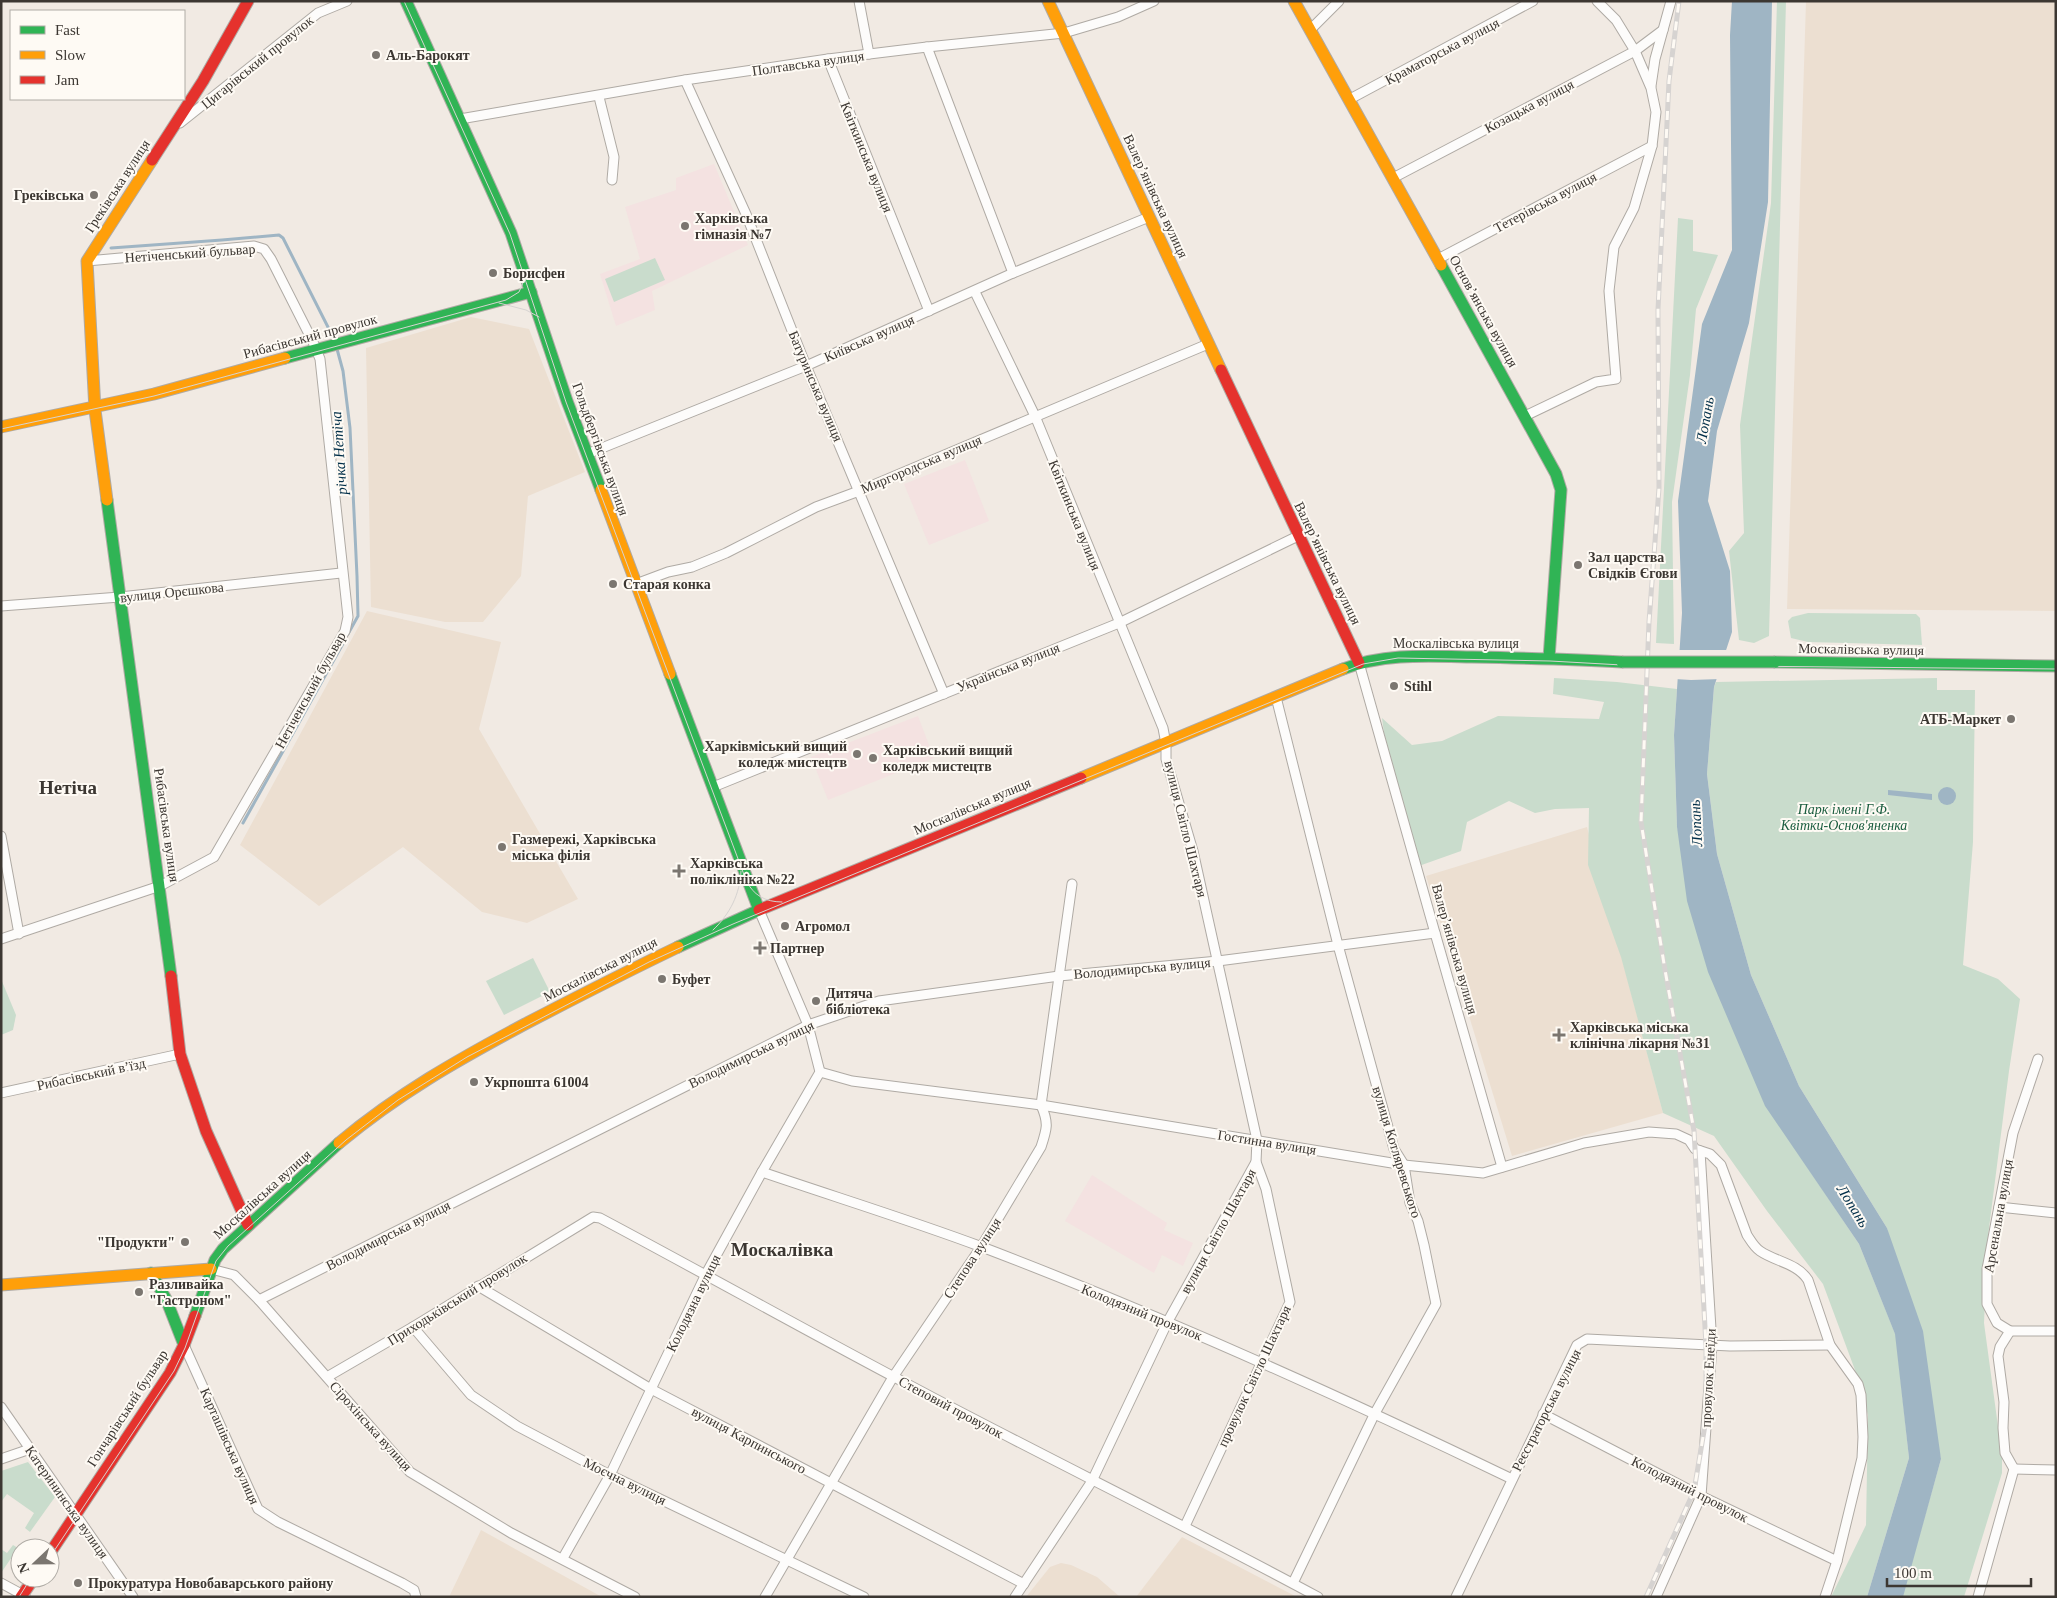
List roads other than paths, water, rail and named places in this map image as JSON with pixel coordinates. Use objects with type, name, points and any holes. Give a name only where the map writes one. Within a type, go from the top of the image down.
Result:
[{"type":"street","name":"Цигарівський провулок","points":[[172,129],[318,13],[347,1]]},
{"type":"street","name":"Гольдбергівська вулиця","points":[[406,1],[511,233],[567,401],[759,910]]},
{"type":"street","points":[[859,1],[869,54]]},
{"type":"street","name":"Валер’янівська вулиця","points":[[1048,1],[1359,663],[1434,933],[1502,1167]]},
{"type":"street","name":"Полтавська вулиця","points":[[460,119],[685,80],[828,59],[1064,33],[1118,17],[1154,1]]},
{"type":"street","name":"Основ’янська вулиця","points":[[1294,1],[1350,99],[1556,474],[1561,490],[1549,658]]},
{"type":"street","points":[[1311,29],[1339,1]]},
{"type":"street","name":"Краматорська вулиця","points":[[1350,99],[1533,1]]},
{"type":"street","points":[[1524,416],[1596,382],[1616,379],[1610,291],[1614,246],[1634,208],[1652,146],[1656,112],[1651,88],[1635,51],[1616,20],[1597,1]]},
{"type":"street","points":[[1651,88],[1655,59],[1671,1]]},
{"type":"street","name":"Греківська вулиця","points":[[87,262],[203,80],[247,2]]},
{"type":"street","name":"Козацька вулиця","points":[[1393,178],[1635,51],[1663,30]]},
{"type":"street","points":[[927,47],[1013,273]]},
{"type":"street","name":"Квіткинська вулиця","points":[[828,59],[928,311]]},
{"type":"street","name":"Батуринська вулиця","points":[[685,80],[746,214],[806,366],[944,694]]},
{"type":"street","points":[[599,96],[614,157],[612,180]]},
{"type":"street","name":"Тетерівська вулиця","points":[[1438,259],[1652,146]]},
{"type":"street","name":"Київська вулиця","points":[[587,454],[806,366],[975,292],[1013,273],[1149,217]]},
{"type":"street","name":"Нетіченський бульвар","points":[[1,939],[160,886],[214,857],[345,631],[348,617],[341,573],[320,359],[271,259],[264,249],[254,246],[87,262]]},
{"type":"street","points":[[1,427],[96,413],[87,262]]},
{"type":"street","name":"Рибасівський провулок","points":[[96,413],[531,292]]},
{"type":"street","name":"Квіткинська вулиця","points":[[975,292],[1035,416],[1163,728],[1166,742]]},
{"type":"street","name":"Миргородська вулиця","points":[[636,584],[668,572],[692,567],[726,553],[816,507],[859,491],[1208,344]]},
{"type":"street","name":"Рибасівська вулиця","points":[[96,413],[160,886],[180,1054],[206,1131],[248,1225]]},
{"type":"street","name":"Українська вулиця","points":[[713,787],[1119,623],[1298,536]]},
{"type":"street","name":"вулиця Орєшкова","points":[[1,606],[120,598],[341,573]]},
{"type":"street","name":"Москалівська вулиця","points":[[211,1269],[223,1249],[248,1225],[345,1139],[396,1098],[467,1055],[604,982],[759,910],[1359,663],[1395,656],[1549,658],[1622,662],[2056,666]]},
{"type":"street","name":"вулиця Котляревського","points":[[1276,697],[1338,945],[1394,1149],[1404,1165],[1410,1203],[1424,1245],[1436,1304],[1375,1413],[1293,1584]]},
{"type":"street","name":"вулиця Світло Шахтаря","points":[[1015,1597],[1048,1545],[1092,1482],[1168,1321],[1256,1162],[1257,1140],[1193,850],[1166,759],[1166,742]]},
{"type":"street","points":[[1,836],[19,934]]},
{"type":"street","name":"Степова вулиця","points":[[765,1597],[893,1377],[981,1247],[1041,1147],[1047,1129],[1047,1118],[1040,1105],[1072,884]]},
{"type":"street","points":[[759,910],[808,1024],[820,1072]]},
{"type":"street","name":"Володимирська вулиця","points":[[260,1300],[808,1024],[879,1001],[1059,976],[1218,961],[1434,933]]},
{"type":"street","name":"Рибасівський в’їзд","points":[[1,1093],[180,1054]]},
{"type":"street","name":"Арсенальна вулиця","points":[[2010,1331],[1997,1323],[1988,1304],[1988,1269],[2013,1134],[2038,1059]]},
{"type":"street","name":"Гостинна вулиця","points":[[820,1072],[852,1081],[1040,1105],[1404,1165],[1458,1169],[1475,1173],[1584,1143],[1649,1132],[1676,1134],[1689,1140],[1695,1149],[1710,1154],[1721,1165],[1747,1235],[1754,1245],[1762,1252],[1796,1267],[1808,1280],[1830,1345],[1858,1384],[1861,1395],[1862,1458],[1837,1561],[1825,1597]]},
{"type":"street","name":"Колодязна вулиця","points":[[564,1558],[610,1474],[706,1274],[820,1072]]},
{"type":"street","name":"провулок Енеїди","points":[[1656,1597],[1701,1496],[1712,1345],[1702,1151]]},
{"type":"street","name":"провулок Світло Шахтаря","points":[[1184,1526],[1290,1302],[1266,1189],[1256,1162]]},
{"type":"street","name":"Колодязний провулок","points":[[762,1172],[981,1247],[1168,1321],[1375,1413],[1512,1479]]},
{"type":"street","points":[[1999,1207],[2056,1213]]},
{"type":"street","name":"Степовий провулок","points":[[587,1219],[593,1217],[600,1218],[893,1377],[1092,1482],[1184,1526],[1318,1597]]},
{"type":"street","name":"Приходьківський провулок","points":[[327,1377],[413,1328],[587,1219]]},
{"type":"street","points":[[1,1285],[211,1269]]},
{"type":"street","name":"Сірохінська вулиця","points":[[211,1269],[234,1275],[260,1300],[410,1472],[511,1533],[564,1558],[635,1597]]},
{"type":"street","name":"Гончарівський бульвар","points":[[60,1538],[166,1380],[184,1345],[211,1269]]},
{"type":"street","points":[[151,1273],[166,1299],[184,1345]]},
{"type":"street","name":"вулиця Карпинського","points":[[478,1286],[651,1389],[1024,1584]]},
{"type":"street","name":"Моєчна вулиця","points":[[413,1328],[471,1395],[516,1426],[610,1474],[864,1597]]},
{"type":"street","points":[[1978,1597],[2014,1469],[2005,1454],[2004,1402],[1998,1356],[2000,1347],[2010,1331],[2056,1332]]},
{"type":"street","name":"Реєстраторська вулиця","points":[[1456,1597],[1577,1345],[1588,1339],[1712,1345],[1830,1345]]},
{"type":"street","name":"Карташівська вулиця","points":[[184,1345],[258,1510],[278,1522],[402,1583],[414,1590],[416,1597]]},
{"type":"street","name":"Катерининська вулиця","points":[[1,1407],[133,1597]]},
{"type":"street","name":"Колодязний провулок","points":[[1543,1414],[1701,1496],[1837,1561]]},
{"type":"street","points":[[1,1459],[30,1449]]},
{"type":"street","points":[[2014,1469],[2056,1470]]},
{"type":"street","points":[[1,1583],[24,1596]]},
{"type":"water","name":"Лопань","points":[[1732,1],[1772,1],[1768,202],[1749,323],[1717,431],[1708,501],[1730,571],[1732,632],[1714,687],[1707,774],[1717,854],[1751,975],[1799,1086],[1887,1228],[1923,1331],[1941,1459],[1903,1597],[1867,1597],[1909,1458],[1895,1334],[1859,1244],[1765,1106],[1708,972],[1687,901],[1677,827],[1674,735],[1682,613],[1678,501],[1702,324],[1732,250],[1730,35]]},
{"type":"water","points":[[1947,787],[1953,790],[1956,796],[1953,802],[1947,805],[1941,802],[1938,796],[1941,790]]},
{"type":"water","points":[[1888,790],[1932,794],[1932,800],[1888,795]]},
{"type":"waterway","name":"річка Нетіча","points":[[111,248],[279,235],[283,238],[335,341]]},
{"type":"waterway","name":"річка Нетіча","points":[[337,349],[343,371],[350,428],[357,576],[358,616],[348,634]]},
{"type":"waterway","name":"річка Нетіча","points":[[243,823],[345,640]]},
{"type":"tram line","points":[[404,1],[510,234],[566,402],[746,880],[752,890],[760,897],[770,901],[782,902]]},
{"type":"tram line","points":[[1,429],[154,396],[506,300],[519,292],[525,278]]},
{"type":"tram line","points":[[499,303],[526,310],[539,317]]},
{"type":"tram line","points":[[60,1542],[174,1371],[185,1348],[216,1261],[228,1246],[346,1140],[398,1100],[467,1057],[649,962],[733,924],[1363,664],[1398,658],[1550,661],[1622,665],[2056,669]]},
{"type":"tram line","points":[[713,930],[733,903],[739,888],[741,871]]},
{"type":"tram line","points":[[19,1597],[25,1588]]},
{"type":"railway","points":[[1646,1597],[1694,1491],[1706,1419],[1706,1345],[1694,1131],[1641,822],[1649,622],[1659,488],[1658,310],[1669,81],[1679,1]]},
{"type":"place","name":"Аль-Барокят","points":[[376,55]]},
{"type":"place","name":"Греківська","points":[[94,195]]},
{"type":"place","name":"Харківська гімназія №7","points":[[685,226]]},
{"type":"place","name":"Борисфен","points":[[493,273]]},
{"type":"place","name":"Зал царства Свідків Єгови","points":[[1578,565]]},
{"type":"place","name":"Старая конка","points":[[613,584]]},
{"type":"place","name":"Stihl","points":[[1394,686]]},
{"type":"place","name":"АТБ-Маркет","points":[[2011,719]]},
{"type":"place","name":"Харківміський вищий коледж мистецтв","points":[[857,754]]},
{"type":"place","name":"Харківський вищий коледж мистецтв","points":[[873,758]]},
{"type":"place","name":"Газмережі, Харківська міська філія","points":[[502,847]]},
{"type":"place","name":"Харківська поліклініка №22","points":[[679,871]]},
{"type":"place","name":"Агромол","points":[[785,926]]},
{"type":"place","name":"Партнер","points":[[760,948]]},
{"type":"place","name":"Буфет","points":[[662,979]]},
{"type":"place","name":"Дитяча бібліотека","points":[[816,1001]]},
{"type":"place","name":"Харківська міська клінічна лікарня №31","points":[[1559,1035]]},
{"type":"place","name":"Укрпошта 61004","points":[[474,1082]]},
{"type":"place","name":"\"Продукти\"","points":[[185,1242]]},
{"type":"place","name":"Разливайка \"Гастроном\"","points":[[139,1292]]},
{"type":"place","name":"Прокуратура Новобаварського району","points":[[78,1583]]},
{"type":"district","name":"Нетіча","points":[[68,787]]},
{"type":"district","name":"Москалівка","points":[[782,1249]]},
{"type":"park label","name":"Парк імені Г.Ф. Квітки-Основ'яненка","points":[[1844,818]]}]
